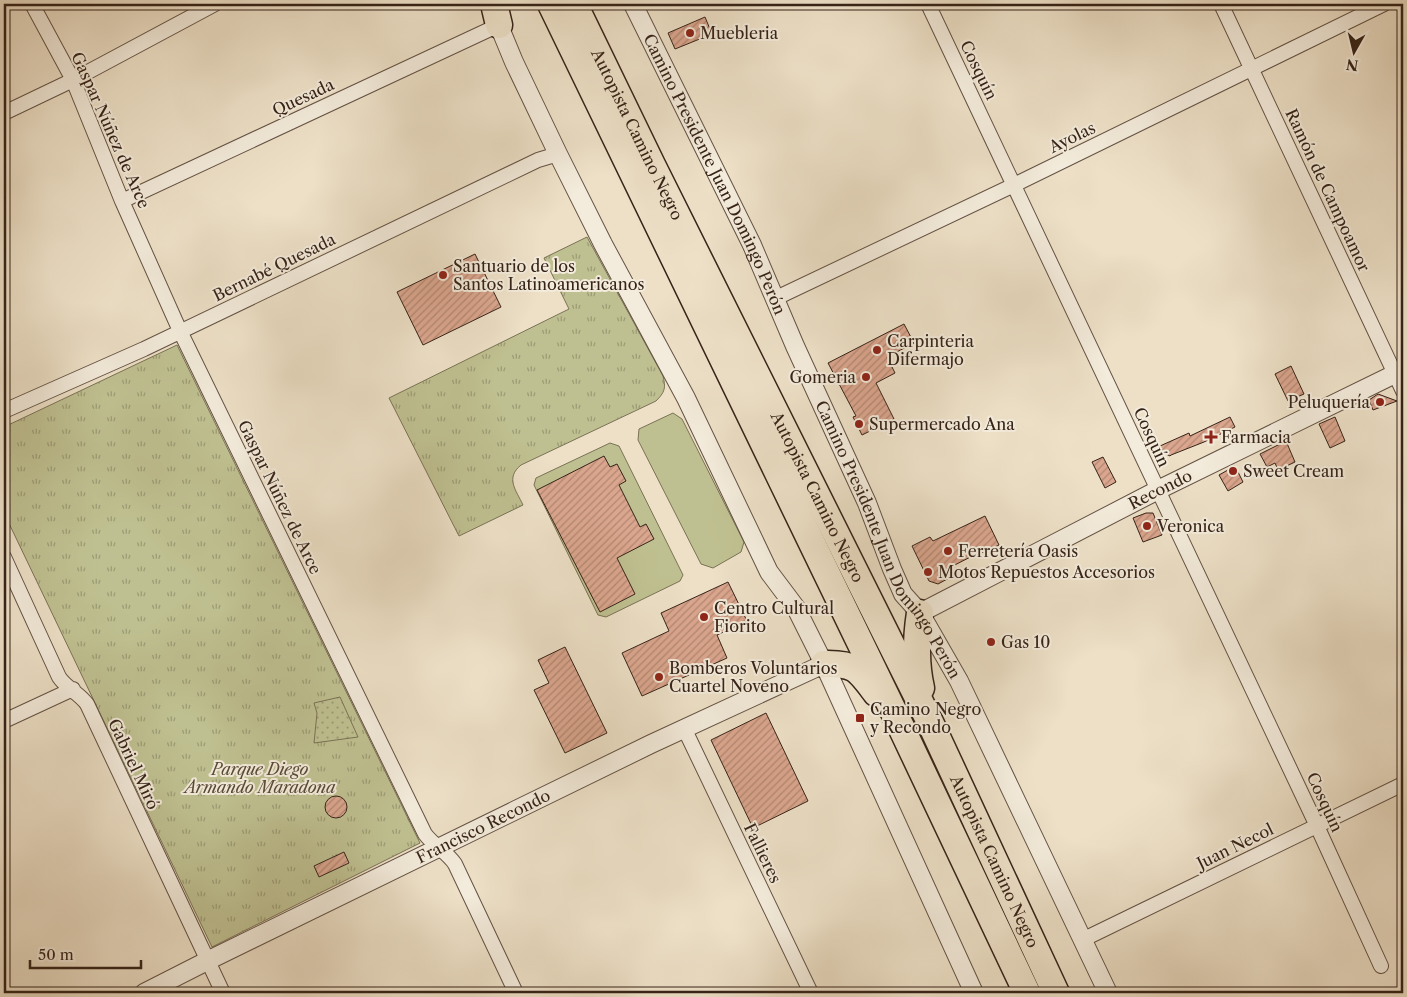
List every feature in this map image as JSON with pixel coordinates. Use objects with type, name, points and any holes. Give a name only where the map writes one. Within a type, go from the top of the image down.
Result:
[{"type":"highway","name":"Autopista Camino Negro","points":[[551,4],[902,729],[1027,993]]},
{"type":"highway","name":"Autopista Camino Negro","points":[[574,4],[656,174],[930,722],[1056,993]]},
{"type":"highway","points":[[920,613],[916,636],[916,657],[918,677],[930,722]]},
{"type":"highway","points":[[824,664],[842,663],[861,674],[902,729]]},
{"type":"street","name":"Gaspar Núñez de Arce","points":[[32,4],[73,80],[122,201],[180,331],[425,834],[455,864],[516,993]]},
{"type":"street","points":[[4,113],[73,80],[215,4]]},
{"type":"street","name":"Camino Presidente Juan Domingo Perón","points":[[633,4],[752,245],[774,299],[867,503],[903,594],[920,613],[959,681],[1108,993]]},
{"type":"street","name":"Cosquín","points":[[928,4],[1317,826],[1381,966]]},
{"type":"street","name":"Ramón de Campoamor","points":[[1221,4],[1399,372],[1403,391]]},
{"type":"street","name":"Ayolas","points":[[774,299],[1014,186],[1384,4]]},
{"type":"street","points":[[494,11],[514,62],[603,244],[686,398],[769,572],[796,608],[824,664],[970,992]]},
{"type":"street","name":"Quesada","points":[[122,201],[494,11]]},
{"type":"street","name":"Bernabé Quesada","points":[[4,411],[144,349],[538,160],[558,154]]},
{"type":"street","name":"Recondo","points":[[920,613],[1158,490],[1399,372]]},
{"type":"street","name":"Gabriel Miró","points":[[4,557],[59,677],[63,683],[73,689],[87,704],[223,993]]},
{"type":"street","name":"Francisco Recondo","points":[[144,993],[684,728],[824,664]]},
{"type":"street","points":[[4,721],[73,689]]},
{"type":"street","name":"Fallieres","points":[[684,728],[811,993]]},
{"type":"street","name":"Juan Necol","points":[[1082,940],[1403,784]]},
{"type":"green space","points":[[587,237],[663,376],[663,392],[656,401],[521,465],[516,470],[513,484],[523,505],[459,536],[389,398],[569,309],[544,258]]},
{"type":"green space","name":"Parque Diego Armando Maradona","points":[[177,345],[420,843],[212,947],[4,513],[4,427]]},
{"type":"green space","points":[[673,413],[682,419],[744,542],[741,552],[713,568],[701,564],[638,440],[639,429]]},
{"type":"green space","points":[[610,443],[619,446],[683,575],[680,581],[606,617],[598,615],[534,485],[536,478]]},
{"type":"green space","points":[[340,697],[358,737],[314,743],[317,713],[314,703]]},
{"type":"building","name":"Muebleria","points":[[705,17],[712,34],[675,49],[668,33]]},
{"type":"building","points":[[475,254],[501,307],[423,345],[397,292]]},
{"type":"building","points":[[904,324],[914,343],[887,357],[895,373],[876,383],[894,419],[862,435],[853,417],[856,416],[828,363]]},
{"type":"building","points":[[1291,366],[1304,394],[1288,401],[1275,374]]},
{"type":"building","name":"Peluquería","points":[[1378,394],[1397,401],[1373,410],[1369,400]]},
{"type":"building","points":[[1230,417],[1235,427],[1204,442],[1170,456],[1164,453],[1160,446],[1189,433],[1190,436]]},
{"type":"building","points":[[1335,417],[1345,441],[1330,448],[1319,424]]},
{"type":"building","points":[[1286,441],[1295,462],[1278,470],[1275,463],[1267,467],[1260,454]]},
{"type":"building","points":[[604,456],[610,467],[617,464],[626,481],[619,485],[640,527],[646,524],[654,539],[617,558],[635,594],[600,612],[537,490]]},
{"type":"building","points":[[1103,457],[1116,482],[1105,488],[1092,462]]},
{"type":"building","points":[[1235,466],[1243,482],[1228,491],[1219,475]]},
{"type":"building","name":"Veronica","points":[[1146,513],[1153,513],[1162,535],[1143,542],[1133,518]]},
{"type":"building","points":[[985,516],[999,545],[983,553],[982,551],[947,569],[951,577],[938,584],[929,581],[912,546],[930,537],[933,541]]},
{"type":"building","points":[[728,582],[747,621],[717,635],[727,658],[642,696],[622,653],[669,631],[661,613]]},
{"type":"building","points":[[565,647],[607,733],[565,753],[534,690],[549,683],[538,660]]},
{"type":"building","points":[[766,713],[808,801],[753,828],[711,740]]},
{"type":"building","points":[[336,796],[344,799],[347,807],[344,815],[336,818],[328,815],[325,807],[328,799]]},
{"type":"building","points":[[344,852],[349,863],[319,877],[314,866]]},
{"type":"place","name":"Muebleria","points":[[690,33]]},
{"type":"place","name":"Santuario de los Santos Latinoamericanos","points":[[443,275]]},
{"type":"place","name":"Carpinteria Difermajo","points":[[877,350]]},
{"type":"place","name":"Gomeria","points":[[866,377]]},
{"type":"place","name":"Peluquería","points":[[1380,402]]},
{"type":"place","name":"Supermercado Ana","points":[[859,424]]},
{"type":"place","name":"Farmacia","points":[[1211,437]]},
{"type":"place","name":"Sweet Cream","points":[[1233,471]]},
{"type":"place","name":"Veronica","points":[[1147,526]]},
{"type":"place","name":"Ferretería Oasis","points":[[948,551]]},
{"type":"place","name":"Motos Repuestos Accesorios","points":[[928,572]]},
{"type":"place","name":"Centro Cultural Fiorito","points":[[704,617]]},
{"type":"place","name":"Gas 10","points":[[991,642]]},
{"type":"place","name":"Bomberos Voluntarios Cuartel Noveno","points":[[659,677]]},
{"type":"place","name":"Camino Negro y Recondo","points":[[860,718]]}]
